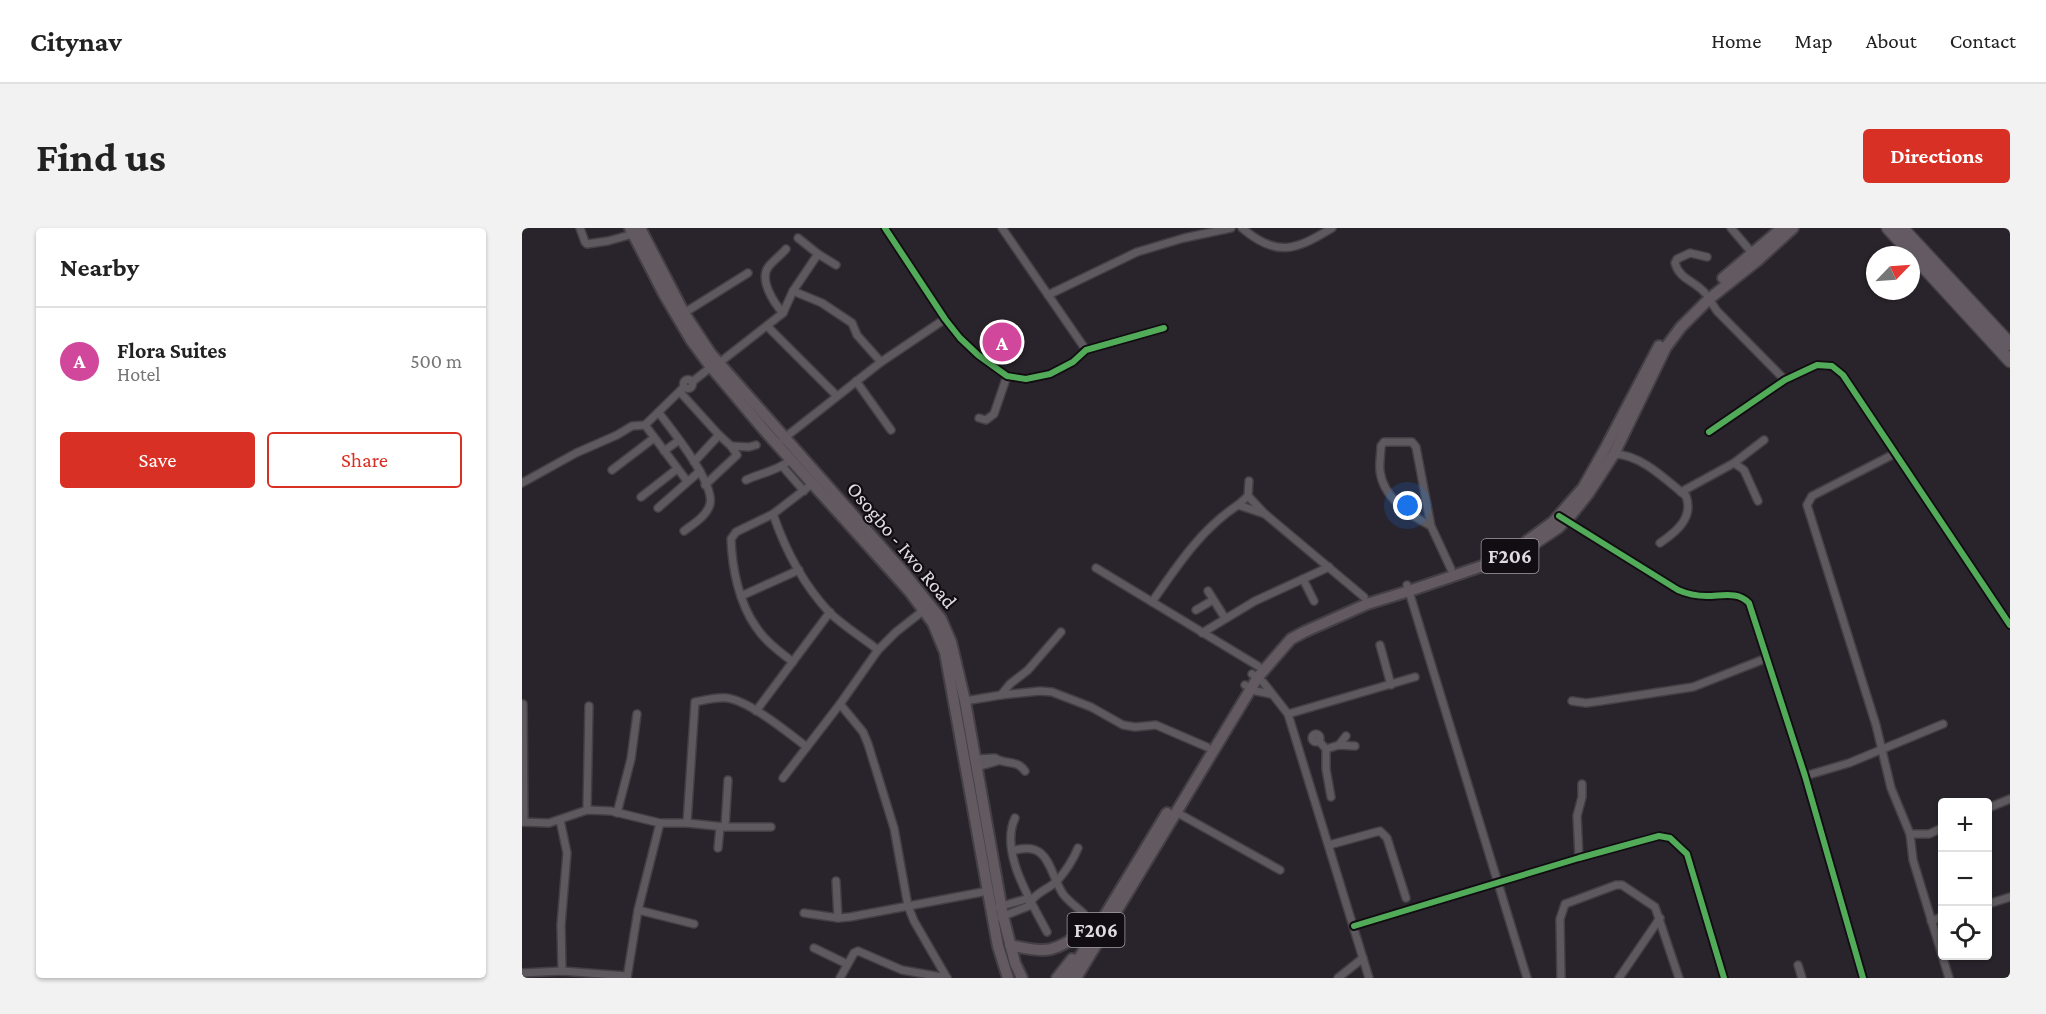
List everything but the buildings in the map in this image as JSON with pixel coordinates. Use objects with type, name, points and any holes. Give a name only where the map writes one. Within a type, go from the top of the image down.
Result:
[{"type":"highway","points":[[1881,228],[1898,246]]},
{"type":"highway","points":[[1888,228],[2008,339]]},
{"type":"highway","points":[[1902,228],[2010,360]]},
{"type":"highway","points":[[1908,228],[1947,268],[1951,288]]},
{"type":"highway","points":[[1920,268],[1930,279],[1951,288]]},
{"type":"main road","name":"F206","points":[[1067,978],[1176,812],[1256,672],[1286,633],[1364,597],[1408,588],[1451,569],[1525,542],[1553,522],[1563,518],[1583,488],[1660,344],[1675,323],[1783,228]]},
{"type":"main road","name":"F206","points":[[1256,672],[1290,639],[1366,604],[1528,548],[1588,494],[1614,454],[1666,347],[1681,327],[1707,296],[1758,260],[1793,228]]},
{"type":"main road","name":"Osogbo - Iwo Road","points":[[638,230],[691,340],[936,610],[951,642],[965,701],[997,912],[998,946],[1006,976]]},
{"type":"main road","name":"Osogbo - Iwo Road","points":[[649,256],[715,365]]},
{"type":"main road","name":"Osogbo - Iwo Road","points":[[781,441],[787,463],[924,609],[935,627],[949,667],[988,891],[1022,978]]},
{"type":"main road","name":"F206","points":[[1076,978],[1206,747],[1248,687]]},
{"type":"main road","points":[[1057,978],[1074,957],[1116,888],[1128,885],[1124,911],[1084,978]]},
{"type":"main road","points":[[1010,945],[1034,951],[1054,949],[1092,926]]},
{"type":"street","points":[[580,228],[587,244],[638,230]]},
{"type":"street","points":[[885,228],[960,338],[1006,376],[1026,380],[1050,374],[1073,362],[1086,350],[1164,328]]},
{"type":"street","points":[[1002,228],[1086,350]]},
{"type":"street","points":[[1048,294],[1137,252],[1184,238],[1231,228]]},
{"type":"street","points":[[1242,228],[1257,241],[1289,248],[1306,243],[1332,228]]},
{"type":"street","points":[[1731,228],[1753,254]]},
{"type":"street","points":[[798,238],[836,265]]},
{"type":"street","points":[[783,313],[775,304],[767,286],[765,273],[786,249]]},
{"type":"street","points":[[1707,257],[1690,252],[1677,259],[1675,263],[1680,274],[1701,288],[1717,310],[1785,380]]},
{"type":"street","points":[[522,483],[632,426],[645,425],[682,390],[685,381],[692,382],[783,313],[793,291],[818,254]]},
{"type":"street","points":[[684,313],[748,273]]},
{"type":"street","points":[[793,291],[822,303],[852,323],[857,335],[881,362]]},
{"type":"street","points":[[781,441],[881,362],[945,319]]},
{"type":"street","points":[[767,326],[837,396]]},
{"type":"street","points":[[1709,432],[1785,380],[1817,365],[1832,366],[1843,375],[2010,625]]},
{"type":"street","points":[[979,418],[986,420],[994,414],[1006,376]]},
{"type":"street","points":[[856,381],[891,430]]},
{"type":"street","points":[[682,390],[737,455],[705,485]]},
{"type":"street","points":[[659,414],[700,471],[710,499],[710,505],[701,519],[684,531]]},
{"type":"street","points":[[645,425],[687,481]]},
{"type":"street","points":[[694,462],[719,435]]},
{"type":"street","points":[[612,470],[654,438]]},
{"type":"street","points":[[664,451],[678,441]]},
{"type":"street","points":[[1681,492],[1734,463],[1764,441]]},
{"type":"street","points":[[1431,526],[1408,514],[1386,489],[1380,472],[1381,446],[1384,442],[1412,442],[1414,444],[1431,526],[1451,569]]},
{"type":"street","points":[[731,446],[756,445]]},
{"type":"street","points":[[1896,453],[1812,496],[1807,504],[1882,749],[1891,788],[1910,834],[1913,860],[1949,978]]},
{"type":"street","points":[[1614,454],[1624,454],[1664,476],[1687,500],[1688,513],[1684,524],[1660,543]]},
{"type":"street","points":[[746,480],[787,463]]},
{"type":"street","points":[[1734,463],[1744,470],[1758,501]]},
{"type":"street","points":[[641,497],[677,469]]},
{"type":"street","points":[[658,508],[700,471]]},
{"type":"street","points":[[1152,602],[1204,533],[1220,517],[1248,496],[1249,481]]},
{"type":"street","points":[[793,662],[764,637],[745,610],[732,553],[732,535],[773,514],[808,487]]},
{"type":"street","points":[[1248,496],[1265,514],[1364,597]]},
{"type":"street","points":[[1238,505],[1265,514]]},
{"type":"street","points":[[773,514],[787,550],[830,612],[878,650]]},
{"type":"street","points":[[1563,518],[1678,590],[1698,596],[1735,595],[1746,599],[1752,609],[1805,776],[1863,978]]},
{"type":"street","points":[[1202,633],[1256,601],[1329,567]]},
{"type":"street","points":[[1096,568],[1202,633],[1256,672],[1271,694],[1283,705],[1288,714],[1369,978]]},
{"type":"street","points":[[741,596],[799,570]]},
{"type":"street","points":[[1303,579],[1314,601]]},
{"type":"street","points":[[1408,588],[1527,978]]},
{"type":"street","points":[[1208,591],[1225,618]]},
{"type":"street","points":[[1196,610],[1213,600]]},
{"type":"street","points":[[783,778],[878,650],[924,609]]},
{"type":"street","points":[[756,711],[830,612]]},
{"type":"street","points":[[1001,695],[1038,659],[1061,632]]},
{"type":"street","points":[[1380,645],[1391,685]]},
{"type":"street","points":[[1572,701],[1586,703],[1693,687],[1767,658]]},
{"type":"street","points":[[1288,714],[1415,677]]},
{"type":"street","points":[[1248,687],[1271,694]]},
{"type":"street","points":[[965,701],[1001,695],[1052,692],[1090,707],[1124,725],[1135,727],[1156,725],[1206,747]]},
{"type":"street","points":[[687,823],[694,705],[697,701],[729,698],[756,711],[807,747]]},
{"type":"street","points":[[523,704],[523,822],[549,823],[587,810],[617,813],[660,823],[771,827]]},
{"type":"street","points":[[840,704],[863,732],[868,744],[894,828],[908,906],[914,921],[947,978],[899,969],[858,951],[854,953],[840,978]]},
{"type":"street","points":[[587,810],[589,706]]},
{"type":"street","points":[[617,813],[631,759],[637,714]]},
{"type":"street","points":[[1805,776],[1849,763],[1943,724]]},
{"type":"street","points":[[1339,745],[1346,736]]},
{"type":"street","points":[[1297,744],[1316,740],[1326,749],[1326,769],[1331,797]]},
{"type":"street","points":[[1326,749],[1339,745],[1355,746]]},
{"type":"street","points":[[976,763],[998,761],[1015,763],[1025,771]]},
{"type":"street","points":[[718,848],[728,780]]},
{"type":"street","points":[[1579,858],[1577,816],[1582,797],[1582,784]]},
{"type":"street","points":[[1992,806],[2010,799]]},
{"type":"street","points":[[1176,812],[1280,870]]},
{"type":"street","points":[[1015,818],[1010,837],[1012,851],[1023,885],[1047,932]]},
{"type":"street","points":[[560,820],[567,853],[561,925],[562,970]]},
{"type":"street","points":[[522,973],[562,970],[627,977],[638,910],[660,823]]},
{"type":"street","points":[[1910,834],[1929,834],[1938,830]]},
{"type":"street","points":[[1329,845],[1380,831],[1383,833],[1387,837],[1406,898]]},
{"type":"street","points":[[1354,926],[1659,836],[1670,838],[1687,854],[1724,978]]},
{"type":"street","points":[[1012,851],[1032,848],[1041,852],[1064,895],[1084,914]]},
{"type":"street","points":[[997,912],[1029,906],[1030,901],[1056,882],[1067,869],[1078,848]]},
{"type":"street","points":[[836,881],[837,918]]},
{"type":"street","points":[[1561,978],[1560,919],[1564,904],[1616,885],[1622,885],[1655,907],[1679,978]]},
{"type":"street","points":[[804,913],[837,918],[988,891]]},
{"type":"street","points":[[1992,903],[2010,897]]},
{"type":"street","points":[[638,910],[694,924]]},
{"type":"street","points":[[1619,978],[1659,918]]},
{"type":"street","points":[[1931,921],[1938,918]]},
{"type":"street","points":[[814,948],[848,964]]},
{"type":"street","points":[[1338,978],[1363,958]]},
{"type":"street","points":[[1798,965],[1802,978]]},
{"type":"cycle path","points":[[885,228],[960,338],[978,355],[1007,376],[1026,379],[1050,374],[1073,362],[1086,350],[1164,328]]},
{"type":"cycle path","points":[[1709,432],[1785,380],[1817,365],[1832,366],[1843,375],[2010,625]]},
{"type":"cycle path","points":[[1559,516],[1678,590],[1699,596],[1730,595],[1745,599],[1749,603],[1805,776],[1863,978]]},
{"type":"cycle path","points":[[1354,926],[1659,836],[1670,838],[1687,854],[1724,978]]},
{"type":"place","name":"Flora Suites","points":[[1002,342]]}]
